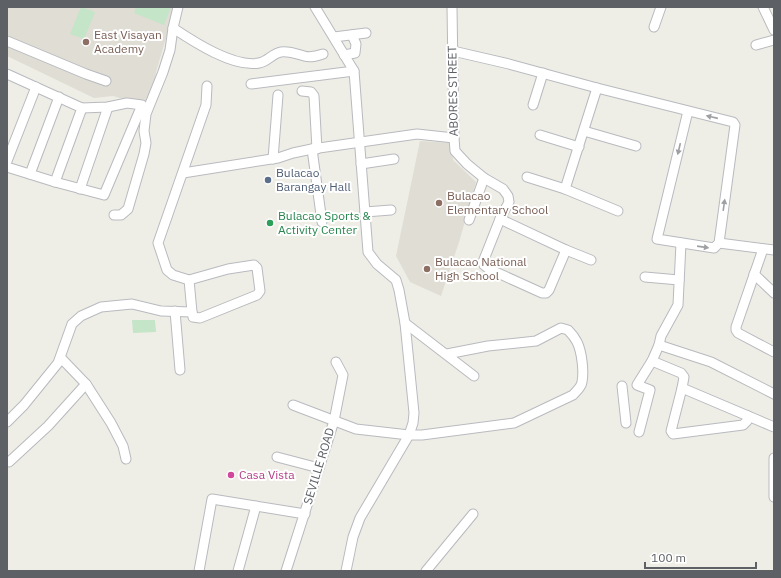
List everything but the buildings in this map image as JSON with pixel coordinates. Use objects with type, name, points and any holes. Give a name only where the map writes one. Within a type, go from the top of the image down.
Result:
[{"type":"street","points":[[114,215],[121,215],[128,210],[144,154],[146,143],[144,131],[146,114],[170,50],[178,7]]},
{"type":"street","points":[[315,7],[354,71],[368,252],[377,264],[396,280],[399,290],[405,323],[414,413],[413,423],[409,435],[360,518],[353,537],[346,571]]},
{"type":"street","name":"ABORES STREET","points":[[452,7],[455,151],[467,164],[484,178],[503,189],[508,196],[508,202],[483,262],[484,265],[489,270],[542,293],[546,293],[549,290],[566,250]]},
{"type":"street","points":[[654,27],[661,7]]},
{"type":"street","points":[[763,7],[774,30]]},
{"type":"street","points":[[173,28],[200,46],[226,58],[245,63],[260,63],[279,52],[296,53],[306,56],[322,54]]},
{"type":"street","points":[[334,38],[366,33]]},
{"type":"street","points":[[344,55],[355,53],[356,44],[352,35]]},
{"type":"street","points":[[756,45],[774,40]]},
{"type":"street","points":[[7,41],[106,81]]},
{"type":"street","points":[[453,51],[543,73],[731,122],[735,124],[719,243],[714,248],[657,239],[688,111]]},
{"type":"street","points":[[251,84],[354,71]]},
{"type":"street","points":[[533,105],[543,73]]},
{"type":"street","points":[[7,75],[82,108],[127,103],[142,105],[104,195],[7,167]]},
{"type":"street","points":[[189,280],[193,317],[200,318],[257,295],[260,291],[257,268],[254,265],[228,269],[189,280],[173,275],[167,270],[158,243],[206,105],[207,86]]},
{"type":"street","points":[[7,160],[36,87]]},
{"type":"street","points":[[564,189],[579,147],[597,88]]},
{"type":"street","points":[[302,91],[311,92],[314,96],[315,149],[322,222]]},
{"type":"street","points":[[273,159],[278,95]]},
{"type":"street","points":[[30,174],[60,98]]},
{"type":"street","points":[[80,189],[108,106]]},
{"type":"street","points":[[55,182],[82,108]]},
{"type":"street","points":[[584,131],[636,146]]},
{"type":"street","points":[[183,173],[273,159],[293,153],[315,149],[417,134],[454,138]]},
{"type":"street","points":[[540,134],[579,147]]},
{"type":"street","points":[[361,164],[394,159]]},
{"type":"street","points":[[526,177],[564,189],[618,211]]},
{"type":"street","points":[[469,220],[484,178]]},
{"type":"street","points":[[365,212],[391,210]]},
{"type":"street","points":[[500,219],[591,260]]},
{"type":"street","points":[[719,243],[774,250]]},
{"type":"street","points":[[639,432],[650,390],[637,385],[652,361],[659,346],[661,336],[678,305],[681,244]]},
{"type":"street","points":[[763,249],[736,330],[741,335],[774,352]]},
{"type":"street","points":[[754,274],[774,293]]},
{"type":"street","points":[[645,277],[680,280]]},
{"type":"street","points":[[7,422],[24,405],[61,358],[72,324],[81,316],[102,308],[132,304],[161,311],[192,312]]},
{"type":"street","points":[[175,311],[180,370]]},
{"type":"street","points":[[405,323],[474,376]]},
{"type":"street","points":[[293,406],[356,429],[422,435],[514,423],[573,395],[582,383],[582,365],[577,341],[568,330],[561,328],[536,341],[488,346],[447,354]]},
{"type":"street","points":[[659,346],[711,362],[774,394]]},
{"type":"street","points":[[61,358],[86,384],[111,423],[123,446],[126,458]]},
{"type":"street","points":[[652,361],[681,374],[684,377],[671,431],[673,434],[743,425],[747,421],[748,416]]},
{"type":"street","name":"SEVILLE ROAD","points":[[286,571],[334,421],[343,375],[336,362]]},
{"type":"street","points":[[9,462],[45,430],[86,384]]},
{"type":"street","points":[[622,386],[626,423]]},
{"type":"street","points":[[682,388],[774,427]]},
{"type":"street","points":[[625,414],[643,418]]},
{"type":"street","points":[[277,457],[319,468]]},
{"type":"street","points":[[774,458],[774,497]]},
{"type":"street","points":[[199,571],[212,499],[305,514]]},
{"type":"street","points":[[238,571],[256,506]]},
{"type":"street","points":[[426,571],[473,514]]},
{"type":"shaded area","name":"East Visayan Academy","points":[[7,7],[177,7],[156,72],[152,99],[140,104],[113,96],[94,98],[7,56]]},
{"type":"shaded area","name":"Bulacao Elementary School","points":[[420,141],[451,143],[453,160],[476,182],[460,239],[441,296],[410,282],[396,256]]},
{"type":"green space","points":[[81,7],[95,12],[84,39],[70,34]]},
{"type":"green space","points":[[136,7],[171,7],[164,25],[134,13]]},
{"type":"green space","points":[[132,320],[155,320],[156,332],[133,333]]},
{"type":"place","name":"East Visayan Academy","points":[[86,42]]},
{"type":"place","name":"Bulacao Barangay Hall","points":[[268,180]]},
{"type":"place","name":"Bulacao Elementary School","points":[[439,203]]},
{"type":"place","name":"Bulacao Sports & Activity Center","points":[[270,223]]},
{"type":"place","name":"Bulacao National High School","points":[[427,269]]},
{"type":"place","name":"Casa Vista","points":[[231,475]]}]
